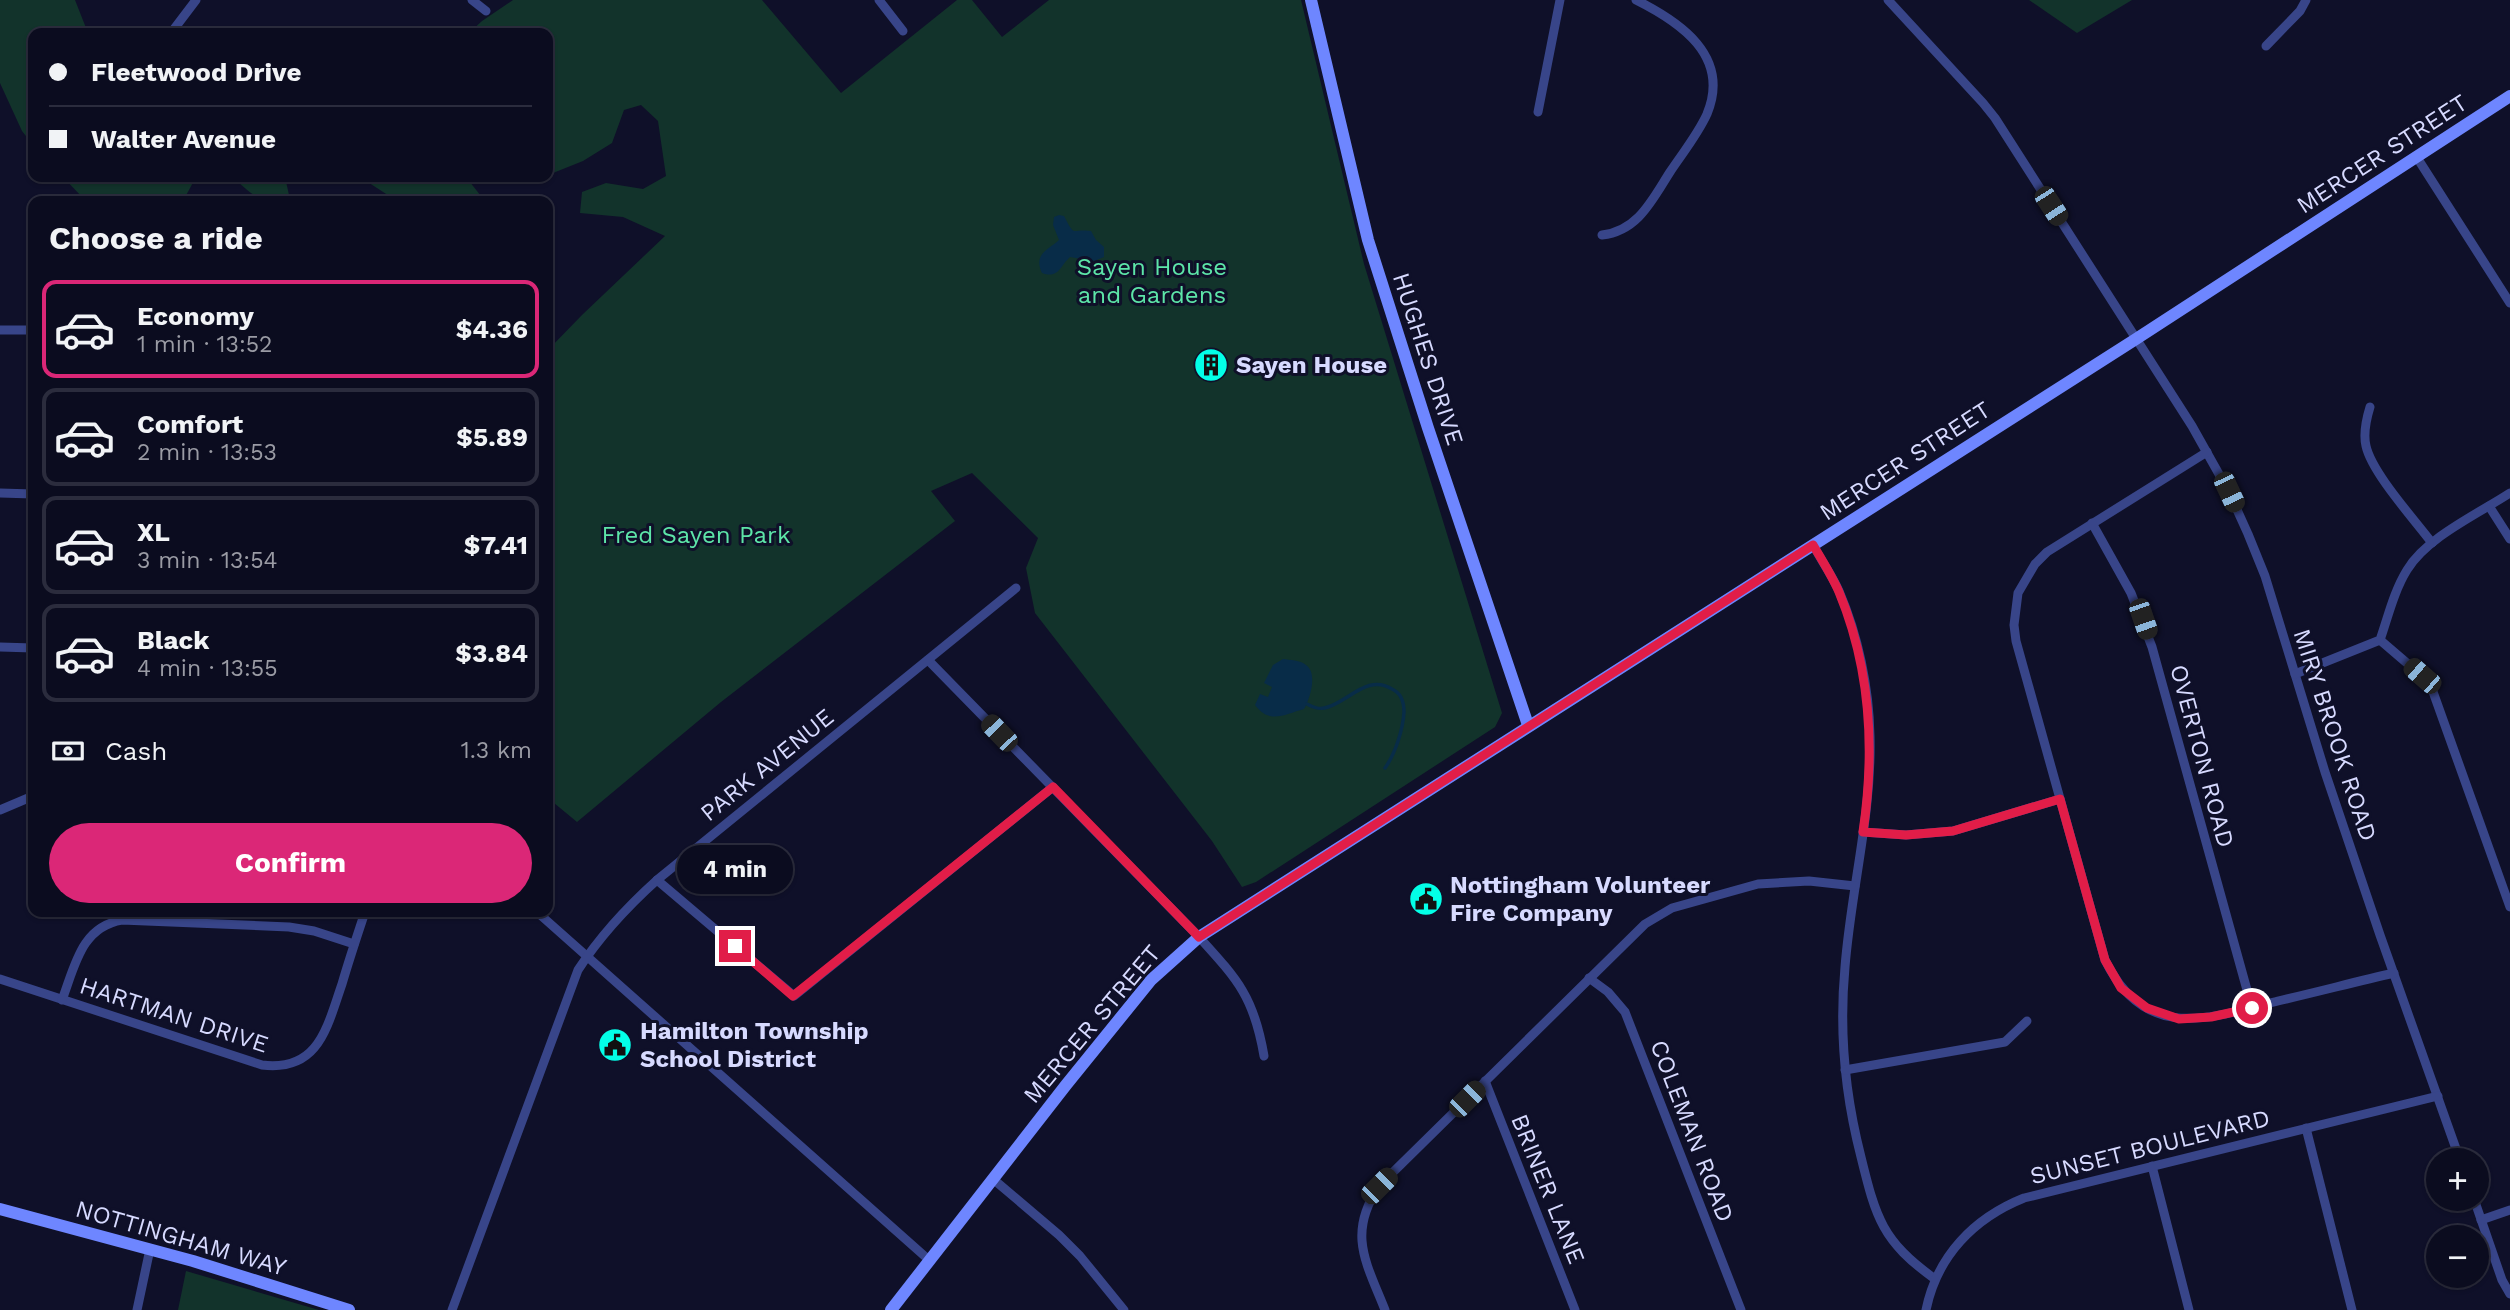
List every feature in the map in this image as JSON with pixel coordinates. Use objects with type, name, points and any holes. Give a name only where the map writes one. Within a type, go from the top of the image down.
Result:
[{"type":"street","points":[[176,28],[196,0]]},
{"type":"street","points":[[472,0],[486,11]]},
{"type":"street","points":[[878,0],[904,31]]},
{"type":"street","name":"HUGHES DRIVE","points":[[1311,0],[1367,240],[1528,725]]},
{"type":"street","points":[[1538,112],[1560,0]]},
{"type":"street","points":[[1602,235],[1621,231],[1642,215],[1700,126],[1711,100],[1711,71],[1700,45],[1678,24],[1636,0]]},
{"type":"street","name":"MIRY BROOK ROAD","points":[[1888,0],[1989,110],[2207,452],[2234,503],[2261,566],[2325,772],[2456,1148]]},
{"type":"street","points":[[2266,46],[2300,11],[2306,0]]},
{"type":"street","name":"MERCER STREET","points":[[891,1310],[1151,980],[1199,937],[2136,339],[2510,96]]},
{"type":"street","points":[[2416,156],[2510,303]]},
{"type":"street","points":[[0,330],[28,330]]},
{"type":"street","points":[[2370,407],[2365,432],[2367,448],[2374,465],[2432,543]]},
{"type":"street","points":[[2207,452],[2047,552],[2025,578],[2014,608],[2016,641],[2105,960],[2121,988],[2147,1008],[2179,1019],[2211,1017],[2394,973]]},
{"type":"street","points":[[0,493],[28,494]]},
{"type":"street","points":[[2295,674],[2380,640],[2399,583],[2408,567],[2432,543],[2510,493]]},
{"type":"street","points":[[2489,506],[2510,539]]},
{"type":"street","name":"OVERTON ROAD","points":[[2092,523],[2131,593],[2152,647],[2252,1008]]},
{"type":"street","points":[[1813,545],[1839,590],[1861,660],[1870,734],[1870,771],[1843,992],[1845,1070],[1857,1144],[1877,1215],[1891,1240],[1902,1253],[1935,1279]]},
{"type":"street","name":"PARK AVENUE","points":[[452,1310],[578,970],[587,956],[632,903],[657,880],[1016,588]]},
{"type":"street","points":[[2380,640],[2422,676],[2432,689],[2510,907]]},
{"type":"street","points":[[0,647],[28,648]]},
{"type":"street","points":[[928,660],[1199,937],[1238,981],[1259,1025],[1264,1056]]},
{"type":"street","points":[[657,880],[793,996],[1053,787]]},
{"type":"street","points":[[0,810],[28,798]]},
{"type":"street","points":[[1863,832],[1906,835],[1953,831],[2060,799]]},
{"type":"street","points":[[1385,1310],[1364,1258],[1361,1243],[1361,1228],[1370,1200],[1379,1186],[1645,924],[1672,908],[1758,884],[1809,881],[1855,886]]},
{"type":"street","name":"HARTMAN DRIVE","points":[[0,979],[262,1066],[286,1066],[309,1054],[325,1033],[363,917]]},
{"type":"street","points":[[543,917],[929,1260]]},
{"type":"street","points":[[62,1000],[84,944],[92,933],[111,922],[122,920],[289,927],[314,931],[355,944]]},
{"type":"street","name":"COLEMAN ROAD","points":[[1589,978],[1608,992],[1625,1012],[1741,1310]]},
{"type":"street","points":[[1845,1070],[2005,1042],[2027,1021]]},
{"type":"street","name":"BRINER LANE","points":[[1485,1081],[1575,1310]]},
{"type":"street","name":"SUNSET BOULEVARD","points":[[1926,1310],[1935,1279],[1948,1255],[1961,1239],[2005,1206],[2024,1198],[2438,1096]]},
{"type":"street","points":[[2306,1128],[2352,1310]]},
{"type":"street","points":[[2152,1166],[2189,1310]]},
{"type":"street","points":[[993,1179],[1080,1256],[1124,1310]]},
{"type":"street","name":"NOTTINGHAM WAY","points":[[0,1209],[150,1249],[349,1310]]},
{"type":"street","points":[[2481,1220],[2510,1210]]},
{"type":"street","points":[[2478,1211],[2502,1280],[2510,1294]]},
{"type":"street","points":[[137,1310],[150,1249]]},
{"type":"green space","points":[[0,0],[75,0],[86,28],[28,28],[28,139],[0,83]]},
{"type":"green space","points":[[513,0],[762,0],[841,93],[957,0],[972,0],[1002,37],[1049,0],[1301,0],[1364,264],[1502,713],[1495,727],[1256,882],[1242,887],[1212,841],[1035,613],[1026,568],[1038,538],[972,473],[931,491],[955,521],[721,702],[577,822],[553,802],[553,345],[665,236],[623,217],[580,213],[582,192],[606,183],[643,189],[666,176],[658,121],[641,105],[624,110],[612,143],[583,161],[553,173],[553,28],[474,28]]},
{"type":"green space","points":[[2029,0],[2132,0],[2077,33]]},
{"type":"green space","points":[[68,182],[193,182],[186,196],[81,196]]},
{"type":"green space","points":[[238,182],[286,182],[289,195],[256,196]]},
{"type":"green space","points":[[368,182],[470,182],[481,196],[389,196]]},
{"type":"green space","points":[[186,1271],[319,1310],[178,1310]]},
{"type":"water","points":[[1064,216],[1074,231],[1091,231],[1104,247],[1104,257],[1094,261],[1070,257],[1056,273],[1042,273],[1039,261],[1041,257],[1059,240],[1053,225],[1054,217]]},
{"type":"water","points":[[1283,659],[1298,661],[1310,669],[1312,686],[1309,699],[1304,709],[1278,716],[1266,715],[1255,705],[1260,694],[1268,697],[1272,687],[1264,683],[1273,665]]},
{"type":"waterway","points":[[1307,704],[1325,708],[1375,684],[1383,685],[1400,695],[1404,708],[1400,734],[1385,768]]},
{"type":"place","name":"Sayen House","points":[[1211,365]]},
{"type":"place","name":"Nottingham Volunteer Fire Company","points":[[1426,899]]},
{"type":"place","name":"Hamilton Township School District","points":[[615,1045]]},
{"type":"route","points":[[735,946],[793,996],[1053,787],[1199,937],[1813,545],[1839,590],[1861,660],[1870,734],[1870,771],[1863,832],[1926,835],[1953,831],[2060,799],[2105,960],[2121,988],[2147,1008],[2179,1019],[2196,1020],[2252,1008]]},
{"type":"park label","name":"Sayen House and Gardens","points":[[1152,281]]},
{"type":"park label","name":"Fred Sayen Park","points":[[696,535]]}]
